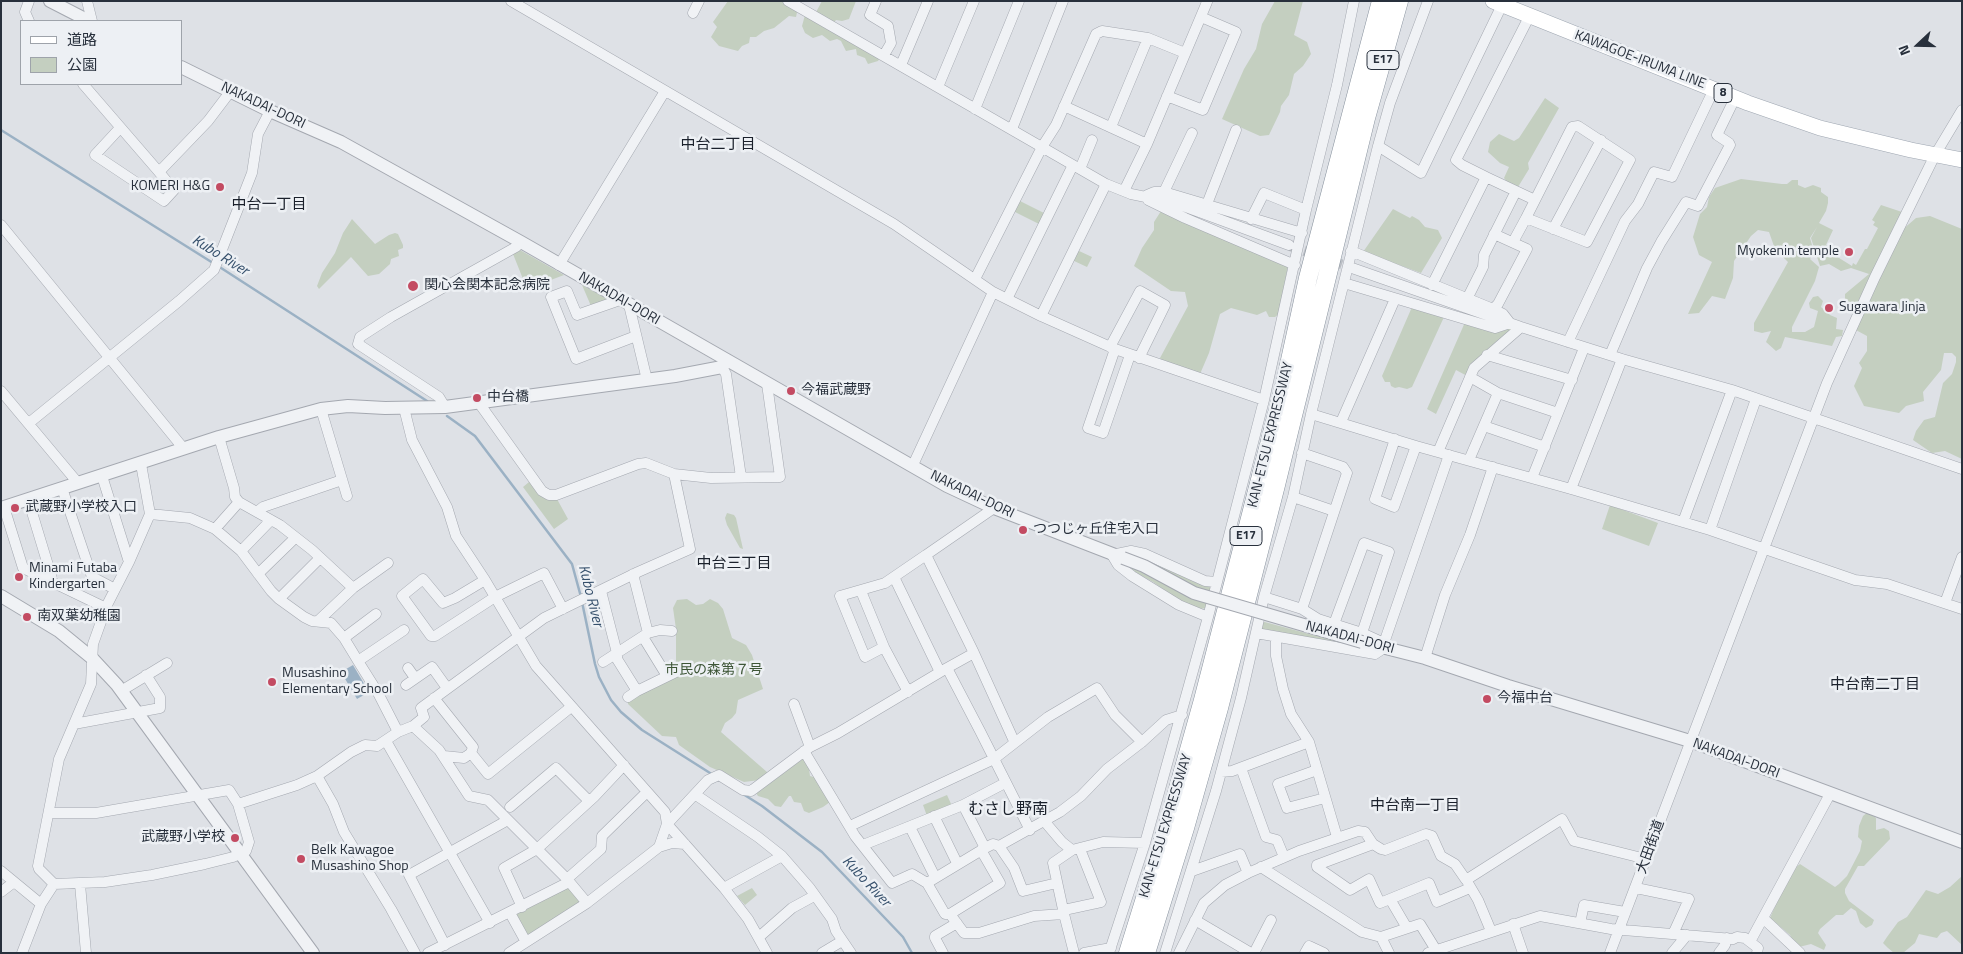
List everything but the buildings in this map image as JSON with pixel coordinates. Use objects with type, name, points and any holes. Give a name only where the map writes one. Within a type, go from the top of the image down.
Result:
[{"type":"highway","name":"KAN-ETSU EXPRESSWAY","points":[[1128,953],[1170,821],[1213,663],[1285,383],[1308,278],[1381,1]]},
{"type":"highway","name":"KAN-ETSU EXPRESSWAY","points":[[1146,953],[1185,828],[1219,708],[1274,494],[1366,118],[1400,1]]},
{"type":"main road","name":"KAWAGOE-IRUMA LINE","points":[[1502,3],[1529,17],[1735,98],[1820,128],[1962,160]]},
{"type":"street","points":[[29,1],[25,12],[29,20]]},
{"type":"street","points":[[50,1],[89,20]]},
{"type":"street","points":[[87,1],[91,20]]},
{"type":"street","points":[[511,1],[894,224],[994,292],[1041,316],[1112,348],[1264,400]]},
{"type":"street","points":[[693,13],[699,1]]},
{"type":"street","points":[[788,1],[801,4],[938,87],[1106,184],[1144,197],[1175,203],[1289,245]]},
{"type":"street","points":[[876,1],[870,15],[888,26],[892,42],[884,55]]},
{"type":"street","points":[[901,65],[928,1]]},
{"type":"street","points":[[938,87],[974,1]]},
{"type":"street","points":[[976,109],[1019,1]]},
{"type":"street","points":[[1012,129],[1063,1]]},
{"type":"street","points":[[1084,953],[1110,950],[1145,843],[1182,715],[1264,400],[1306,210],[1337,85],[1354,1]]},
{"type":"street","points":[[1165,953],[1192,871],[1241,698],[1264,597],[1293,497],[1311,414],[1378,146],[1390,103],[1428,1]]},
{"type":"street","points":[[1124,191],[1148,144],[1207,2]]},
{"type":"street","points":[[1378,146],[1420,173],[1502,3]]},
{"type":"street","points":[[1167,96],[1203,110],[1236,32],[1201,17]]},
{"type":"street","points":[[1529,17],[1456,160],[1462,165],[1535,200]]},
{"type":"street","points":[[975,279],[1042,147],[1056,125],[1098,32],[1148,38],[1185,53]]},
{"type":"street","points":[[1111,127],[1148,38]]},
{"type":"street","name":"NAKADAI-DORI","points":[[182,68],[270,111],[341,142],[625,302],[725,364],[767,384],[913,465],[947,486],[994,508],[1144,566],[1194,593],[1362,638],[1508,686],[1690,741],[1962,842]]},
{"type":"street","points":[[84,85],[174,190],[164,201],[95,154],[120,128]]},
{"type":"street","points":[[1568,342],[1625,221],[1638,204],[1654,172],[1656,171],[1672,178],[1714,89]]},
{"type":"street","points":[[559,264],[664,91]]},
{"type":"street","points":[[159,172],[208,121],[230,92]]},
{"type":"street","points":[[1610,355],[1647,268],[1661,242],[1686,202],[1698,206],[1730,145],[1717,135],[1735,98]]},
{"type":"street","points":[[1064,106],[1148,144]]},
{"type":"street","name":"大田街道","points":[[1610,953],[1827,383],[1875,277],[1936,155],[1962,110]]},
{"type":"street","points":[[29,423],[110,357],[216,266],[252,173],[258,134],[270,111]]},
{"type":"street","points":[[1513,242],[1572,127],[1578,126],[1630,160],[1587,242],[1526,218]]},
{"type":"street","points":[[1207,204],[1236,130]]},
{"type":"street","points":[[1164,192],[1192,133]]},
{"type":"street","points":[[1007,298],[1092,140]]},
{"type":"street","points":[[1553,228],[1600,140]]},
{"type":"street","points":[[1432,285],[1486,177]]},
{"type":"street","points":[[1041,316],[1106,184]]},
{"type":"street","points":[[1467,299],[1483,267],[1484,254],[1516,191]]},
{"type":"street","points":[[1144,197],[1154,192],[1164,192],[1302,233]]},
{"type":"street","points":[[1252,219],[1264,193],[1306,210]]},
{"type":"street","points":[[1144,197],[1151,203],[1168,211],[1295,265]]},
{"type":"street","points":[[1,225],[184,449]]},
{"type":"street","points":[[1493,309],[1498,304],[1527,249],[1494,234]]},
{"type":"street","points":[[445,407],[439,397],[358,344],[360,337],[391,317],[516,247],[521,242]]},
{"type":"street","points":[[1352,251],[1493,309],[1503,314],[1510,323]]},
{"type":"street","points":[[1352,268],[1584,348],[1732,390],[1962,469]]},
{"type":"street","points":[[1344,283],[1495,328],[1510,323]]},
{"type":"street","points":[[636,336],[576,359],[551,297],[567,291],[578,315],[625,302],[636,336],[647,380]]},
{"type":"street","points":[[1140,291],[1166,305],[1135,357],[1103,434],[1088,428],[1112,348],[1140,291]]},
{"type":"street","points":[[913,465],[994,292]]},
{"type":"street","points":[[1341,422],[1395,299]]},
{"type":"street","points":[[1438,452],[1474,368],[1521,327]]},
{"type":"street","points":[[1532,478],[1584,348]]},
{"type":"street","points":[[1487,355],[1572,380]]},
{"type":"street","points":[[1571,488],[1622,359]]},
{"type":"street","points":[[106,608],[23,568],[3,507],[218,438],[321,409],[348,406],[445,407],[647,380],[725,364],[741,477]]},
{"type":"street","points":[[1470,377],[1498,393],[1558,413]]},
{"type":"street","points":[[479,403],[542,491],[549,495],[556,495],[638,464],[646,463],[674,474],[711,478],[780,476],[767,384]]},
{"type":"street","points":[[1683,522],[1732,390]]},
{"type":"street","points":[[1,391],[78,484]]},
{"type":"street","points":[[1469,460],[1498,393]]},
{"type":"street","points":[[1710,530],[1756,399]]},
{"type":"street","points":[[404,408],[412,440],[447,507],[456,536],[485,580],[536,666],[570,707],[665,812],[667,824],[724,888],[748,919],[767,953]]},
{"type":"street","points":[[321,409],[347,496]]},
{"type":"street","points":[[1311,414],[1416,446],[1571,488],[1710,530],[1855,580],[1887,584],[1962,609]]},
{"type":"street","points":[[1484,426],[1544,447]]},
{"type":"street","points":[[218,438],[234,488],[235,497],[239,502],[280,524],[353,588]]},
{"type":"street","points":[[1395,439],[1375,499],[1394,507],[1416,446]]},
{"type":"street","points":[[1302,453],[1343,467],[1347,473],[1302,609]]},
{"type":"street","points":[[1256,633],[1375,654],[1384,645],[1449,455]]},
{"type":"street","points":[[49,813],[96,813],[229,790],[238,804],[249,842],[246,850],[239,854],[152,876],[80,884],[54,884],[38,866],[59,759],[91,684],[93,644],[106,608],[150,514],[141,464]]},
{"type":"street","points":[[1425,658],[1445,595],[1470,535],[1493,467]]},
{"type":"street","points":[[238,804],[298,785],[317,776],[351,752],[366,745],[376,746],[398,732],[413,726],[424,717],[421,708],[544,618],[690,549],[674,474]]},
{"type":"street","points":[[102,476],[129,562]]},
{"type":"street","points":[[258,511],[342,480]]},
{"type":"street","points":[[62,488],[92,577],[115,589]]},
{"type":"street","points":[[1293,497],[1334,510]]},
{"type":"street","points":[[28,499],[51,575],[49,580]]},
{"type":"street","points":[[215,530],[239,502]]},
{"type":"street","points":[[884,647],[865,657],[840,596],[885,583],[894,578],[994,508]]},
{"type":"street","points":[[150,514],[190,518],[215,530],[241,552],[279,599],[304,618],[331,623],[344,638],[378,693],[398,732]]},
{"type":"street","points":[[241,552],[271,520]]},
{"type":"street","points":[[258,574],[295,538]]},
{"type":"street","points":[[1264,597],[1302,609],[1318,619],[1334,624],[1362,638],[1389,552],[1364,542],[1334,624]]},
{"type":"street","points":[[1208,617],[1180,605],[1132,576],[1118,565],[1117,556],[1131,551],[1146,554],[1205,581],[1216,582]]},
{"type":"street","points":[[926,555],[974,653],[1014,742]]},
{"type":"street","points":[[1945,603],[1962,557]]},
{"type":"street","points":[[279,599],[320,558]]},
{"type":"street","points":[[318,621],[353,588],[388,563]]},
{"type":"street","points":[[485,580],[455,598],[443,602],[423,579],[402,596],[432,636],[435,636],[495,597],[545,573],[563,609]]},
{"type":"street","points":[[601,591],[617,659],[632,694],[671,674],[646,635],[634,574]]},
{"type":"street","points":[[894,578],[994,759],[1030,830]]},
{"type":"street","points":[[861,591],[884,647],[908,692]]},
{"type":"street","points":[[1,596],[42,620],[92,658],[121,690],[313,953]]},
{"type":"street","points":[[344,638],[376,614]]},
{"type":"street","points":[[358,661],[404,630]]},
{"type":"street","points":[[603,662],[646,635],[660,630],[672,631]]},
{"type":"street","points":[[1276,637],[1276,656],[1283,689],[1291,714],[1309,742],[1337,838]]},
{"type":"street","points":[[659,847],[667,824],[708,780],[719,775],[743,790],[751,791],[807,749],[838,733],[974,653]]},
{"type":"street","points":[[121,690],[167,663]]},
{"type":"street","points":[[408,668],[410,682],[432,667],[447,688]]},
{"type":"street","points":[[74,724],[160,708],[160,697],[146,676]]},
{"type":"street","points":[[850,826],[994,759],[1048,717],[1097,688],[1115,715],[1142,742]]},
{"type":"street","points":[[434,698],[473,747],[471,753],[464,758],[444,756]]},
{"type":"street","points":[[794,704],[807,749],[862,845],[892,883],[912,874],[931,880],[994,844],[999,846],[1023,891],[1057,883]]},
{"type":"street","points":[[471,753],[488,774],[570,707]]},
{"type":"street","points":[[999,846],[1045,822],[1081,796],[1107,769],[1142,742],[1166,720],[1182,715]]},
{"type":"street","points":[[413,726],[444,756],[469,796],[488,800],[538,849],[587,903]]},
{"type":"street","points":[[386,741],[490,922]]},
{"type":"street","points":[[1221,772],[1241,768],[1309,742]]},
{"type":"street","points":[[522,907],[503,870],[538,849],[624,765]]},
{"type":"street","points":[[510,807],[556,768],[588,801]]},
{"type":"street","points":[[1241,768],[1266,838],[1278,840],[1284,857]]},
{"type":"street","points":[[1317,770],[1278,784],[1287,808],[1325,798]]},
{"type":"street","points":[[317,776],[333,804],[344,832],[391,909],[415,953]]},
{"type":"street","points":[[862,845],[963,805],[1006,783]]},
{"type":"street","points":[[433,952],[522,907],[568,881],[601,849],[602,836],[647,792]]},
{"type":"street","points":[[1750,940],[1830,794]]},
{"type":"street","points":[[696,795],[758,837],[782,856],[809,887],[832,919],[836,931],[851,953]]},
{"type":"street","points":[[963,805],[1000,883]]},
{"type":"street","points":[[934,816],[958,863]]},
{"type":"street","points":[[1373,844],[1317,865],[1317,867],[1350,890],[1369,879],[1380,903],[1429,882],[1438,902],[1468,884],[1562,819],[1574,841],[1646,859]]},
{"type":"street","points":[[445,945],[409,875],[508,820]]},
{"type":"street","points":[[950,914],[964,933],[979,933],[1034,916],[1064,912],[1101,902],[1076,849],[1062,842],[1045,822]]},
{"type":"street","points":[[910,827],[945,914],[950,914],[1016,875]]},
{"type":"street","points":[[1179,953],[1208,898],[1225,885],[1248,872],[1284,857],[1362,831],[1381,850],[1426,834],[1432,836],[1441,856],[1455,864],[1478,900],[1491,931]]},
{"type":"street","points":[[1074,953],[1053,864],[1076,849],[1103,842],[1145,843]]},
{"type":"street","points":[[510,953],[587,903],[659,847],[672,843],[685,844]]},
{"type":"street","points":[[1192,871],[1240,854],[1248,872]]},
{"type":"street","points":[[724,888],[782,856]]},
{"type":"street","points":[[1261,867],[1362,932],[1381,937],[1420,924],[1432,951],[1460,948],[1491,931],[1540,916],[1619,929],[1733,939],[1737,936],[1750,940],[1758,948],[1757,953]]},
{"type":"street","points":[[1,871],[40,904]]},
{"type":"street","points":[[1,892],[14,882]]},
{"type":"street","points":[[22,953],[40,904],[54,884]]},
{"type":"street","points":[[80,884],[86,953]]},
{"type":"street","points":[[1636,888],[1689,899],[1673,934]]},
{"type":"street","points":[[759,937],[792,908],[814,896]]},
{"type":"street","points":[[1390,899],[1407,928]]},
{"type":"street","points":[[1580,924],[1584,905],[1625,912]]},
{"type":"street","points":[[510,913],[526,942]]},
{"type":"street","points":[[1763,918],[1800,953]]},
{"type":"street","points":[[1195,920],[1252,953],[1271,920]]},
{"type":"street","points":[[943,953],[935,936],[957,923]]},
{"type":"street","points":[[1513,924],[1523,953]]},
{"type":"street","points":[[1672,953],[1687,935]]},
{"type":"street","points":[[1381,937],[1389,953]]},
{"type":"street","points":[[1719,953],[1725,945],[1727,938]]},
{"type":"street","points":[[822,953],[842,941]]},
{"type":"street","points":[[1305,953],[1309,946],[1324,953]]},
{"type":"green space","points":[[728,1],[785,1],[798,8],[796,17],[789,16],[774,28],[764,31],[756,37],[750,37],[749,43],[742,46],[738,51],[719,46],[711,37],[717,27],[713,22]]},
{"type":"green space","points":[[822,1],[856,1],[849,19],[836,20],[833,24],[881,56],[878,61],[868,64],[865,58],[857,55],[856,49],[846,51],[841,41],[837,39],[830,41],[822,35],[813,38],[805,33],[802,26],[805,15],[815,14]]},
{"type":"green space","points":[[1275,1],[1303,1],[1294,35],[1307,42],[1311,54],[1303,66],[1294,74],[1289,95],[1281,106],[1269,135],[1260,136],[1222,119],[1244,69],[1256,49],[1262,24]]},
{"type":"green space","points":[[1545,98],[1559,108],[1528,163],[1529,169],[1518,187],[1507,182],[1504,178],[1509,167],[1500,163],[1488,152],[1490,142],[1499,134],[1514,141],[1519,138]]},
{"type":"green space","points":[[1741,179],[1782,184],[1798,180],[1798,185],[1805,188],[1813,185],[1821,188],[1821,192],[1828,197],[1828,203],[1819,223],[1833,230],[1826,245],[1832,249],[1831,253],[1852,266],[1853,263],[1856,265],[1865,249],[1867,249],[1878,228],[1873,225],[1875,222],[1872,220],[1881,205],[1905,213],[1902,230],[1916,218],[1930,216],[1962,229],[1962,459],[1945,451],[1932,453],[1913,440],[1916,431],[1924,420],[1935,417],[1943,383],[1952,374],[1956,362],[1956,357],[1952,353],[1944,353],[1941,370],[1923,392],[1924,401],[1906,406],[1899,413],[1864,406],[1854,386],[1862,368],[1859,363],[1867,351],[1867,336],[1854,329],[1854,316],[1845,303],[1845,294],[1869,274],[1851,268],[1841,271],[1829,264],[1820,266],[1811,238],[1817,227],[1810,238],[1814,252],[1810,259],[1819,267],[1815,281],[1792,327],[1792,332],[1805,332],[1814,327],[1818,311],[1810,308],[1809,303],[1813,297],[1818,296],[1823,301],[1821,307],[1837,318],[1836,329],[1843,330],[1842,336],[1836,337],[1832,346],[1785,337],[1781,348],[1776,351],[1766,342],[1771,331],[1762,333],[1754,331],[1754,323],[1788,262],[1775,249],[1769,232],[1758,230],[1751,236],[1734,261],[1733,278],[1725,299],[1712,296],[1699,313],[1688,314],[1712,262],[1699,255],[1693,237],[1700,214],[1707,207],[1709,197],[1715,188]]},
{"type":"green space","points":[[1018,200],[1046,214],[1041,225],[1013,211]]},
{"type":"green space","points":[[1393,209],[1410,218],[1412,216],[1425,227],[1438,230],[1442,238],[1421,273],[1363,252]]},
{"type":"green space","points":[[1161,211],[1288,266],[1279,314],[1275,317],[1269,317],[1266,311],[1257,315],[1231,308],[1220,314],[1209,353],[1200,374],[1163,362],[1160,358],[1188,306],[1185,292],[1171,291],[1134,266],[1142,248],[1154,230],[1154,222]]},
{"type":"green space","points":[[352,219],[375,244],[395,233],[398,234],[403,248],[398,250],[399,256],[391,259],[390,264],[379,274],[368,276],[351,257],[319,289],[317,286],[322,273],[335,253],[343,233]]},
{"type":"green space","points":[[520,250],[564,275],[527,289],[513,254]]},
{"type":"green space","points":[[1077,250],[1092,257],[1087,267],[1072,260]]},
{"type":"green space","points":[[582,285],[606,298],[605,301],[591,306]]},
{"type":"green space","points":[[1412,307],[1444,317],[1412,387],[1407,389],[1395,388],[1391,386],[1390,382],[1385,382],[1382,376]]},
{"type":"green space","points":[[1466,320],[1520,327],[1469,377],[1456,370],[1436,414],[1427,409]]},
{"type":"green space","points":[[529,482],[557,499],[568,519],[554,529],[523,487]]},
{"type":"green space","points":[[1610,505],[1658,523],[1649,546],[1602,529]]},
{"type":"green space","points":[[727,513],[734,515],[736,518],[743,549],[740,548],[727,525],[725,518]]},
{"type":"green space","points":[[1134,554],[1212,586],[1211,592],[1198,589]]},
{"type":"green space","points":[[1121,563],[1208,604],[1207,608],[1199,609],[1179,600]]},
{"type":"green space","name":"市民の森第７号","points":[[687,599],[696,605],[703,604],[710,599],[718,603],[723,609],[732,638],[746,645],[752,655],[763,689],[738,700],[736,713],[725,723],[721,732],[767,772],[767,775],[760,780],[744,782],[710,767],[679,745],[676,737],[662,736],[628,704],[628,700],[676,669],[676,629],[673,608],[677,600]]},
{"type":"green space","points":[[1261,621],[1361,648],[1263,630],[1260,627]]},
{"type":"green space","points":[[804,758],[808,762],[810,776],[817,778],[830,802],[809,813],[804,811],[801,803],[794,802],[791,796],[781,807],[775,806],[768,799],[758,796],[756,793]]},
{"type":"green space","points":[[947,795],[952,806],[927,816],[923,805]]},
{"type":"green space","points":[[1868,812],[1876,818],[1876,830],[1884,828],[1889,831],[1890,839],[1864,866],[1858,866],[1845,889],[1845,893],[1849,901],[1874,920],[1872,925],[1866,928],[1860,923],[1856,911],[1851,908],[1843,915],[1836,915],[1820,929],[1818,933],[1826,945],[1824,950],[1811,944],[1799,947],[1790,935],[1770,918],[1777,902],[1796,867],[1800,864],[1835,887],[1839,884],[1847,876],[1860,851],[1862,841],[1858,837],[1859,826],[1863,816]]},
{"type":"green space","points":[[1962,876],[1962,945],[1947,931],[1941,933],[1937,938],[1919,934],[1915,943],[1903,953],[1894,953],[1883,943],[1898,922],[1907,917],[1926,890],[1938,894],[1950,887]]},
{"type":"green space","points":[[567,886],[580,900],[579,904],[526,937],[513,915]]},
{"type":"green space","points":[[752,888],[757,895],[745,905],[737,896]]},
{"type":"water","points":[[353,665],[369,692],[357,699],[341,672]]},
{"type":"waterway","name":"Kubo River","points":[[1,130],[213,263]]},
{"type":"waterway","name":"Kubo River","points":[[218,266],[427,401]]},
{"type":"waterway","name":"Kubo River","points":[[447,416],[475,436],[572,564],[581,597]]},
{"type":"waterway","name":"Kubo River","points":[[582,602],[595,664],[599,677],[611,700],[621,712],[642,730],[710,773]]},
{"type":"waterway","name":"Kubo River","points":[[743,794],[762,806],[822,852],[903,937],[912,953]]},
{"type":"tunnel","points":[[1290,246],[1352,268]]},
{"type":"place","name":"KOMERI H&G","points":[[220,187]]},
{"type":"place","name":"Myokenin temple","points":[[1849,252]]},
{"type":"place","name":"関心会関本記念病院","points":[[413,286]]},
{"type":"place","name":"Sugawara Jinja","points":[[1829,308]]},
{"type":"place","name":"今福武蔵野","points":[[791,391]]},
{"type":"place","name":"中台橋","points":[[477,398]]},
{"type":"place","name":"武蔵野小学校入口","points":[[15,508]]},
{"type":"place","name":"つつじヶ丘住宅入口","points":[[1023,530]]},
{"type":"place","name":"Minami Futaba Kindergarten","points":[[19,577]]},
{"type":"place","name":"南双葉幼稚園","points":[[27,617]]},
{"type":"place","name":"Musashino Elementary School","points":[[272,682]]},
{"type":"place","name":"今福中台","points":[[1487,699]]},
{"type":"place","name":"武蔵野小学校","points":[[235,838]]},
{"type":"place","name":"Belk Kawagoe Musashino Shop","points":[[301,859]]},
{"type":"district","name":"中台二丁目","points":[[718,145]]},
{"type":"district","name":"中台一丁目","points":[[269,205]]},
{"type":"district","name":"中台三丁目","points":[[734,564]]},
{"type":"district","name":"中台南二丁目","points":[[1875,685]]},
{"type":"district","name":"中台南一丁目","points":[[1415,806]]},
{"type":"district","name":"むさし野南","points":[[1008,810]]}]
